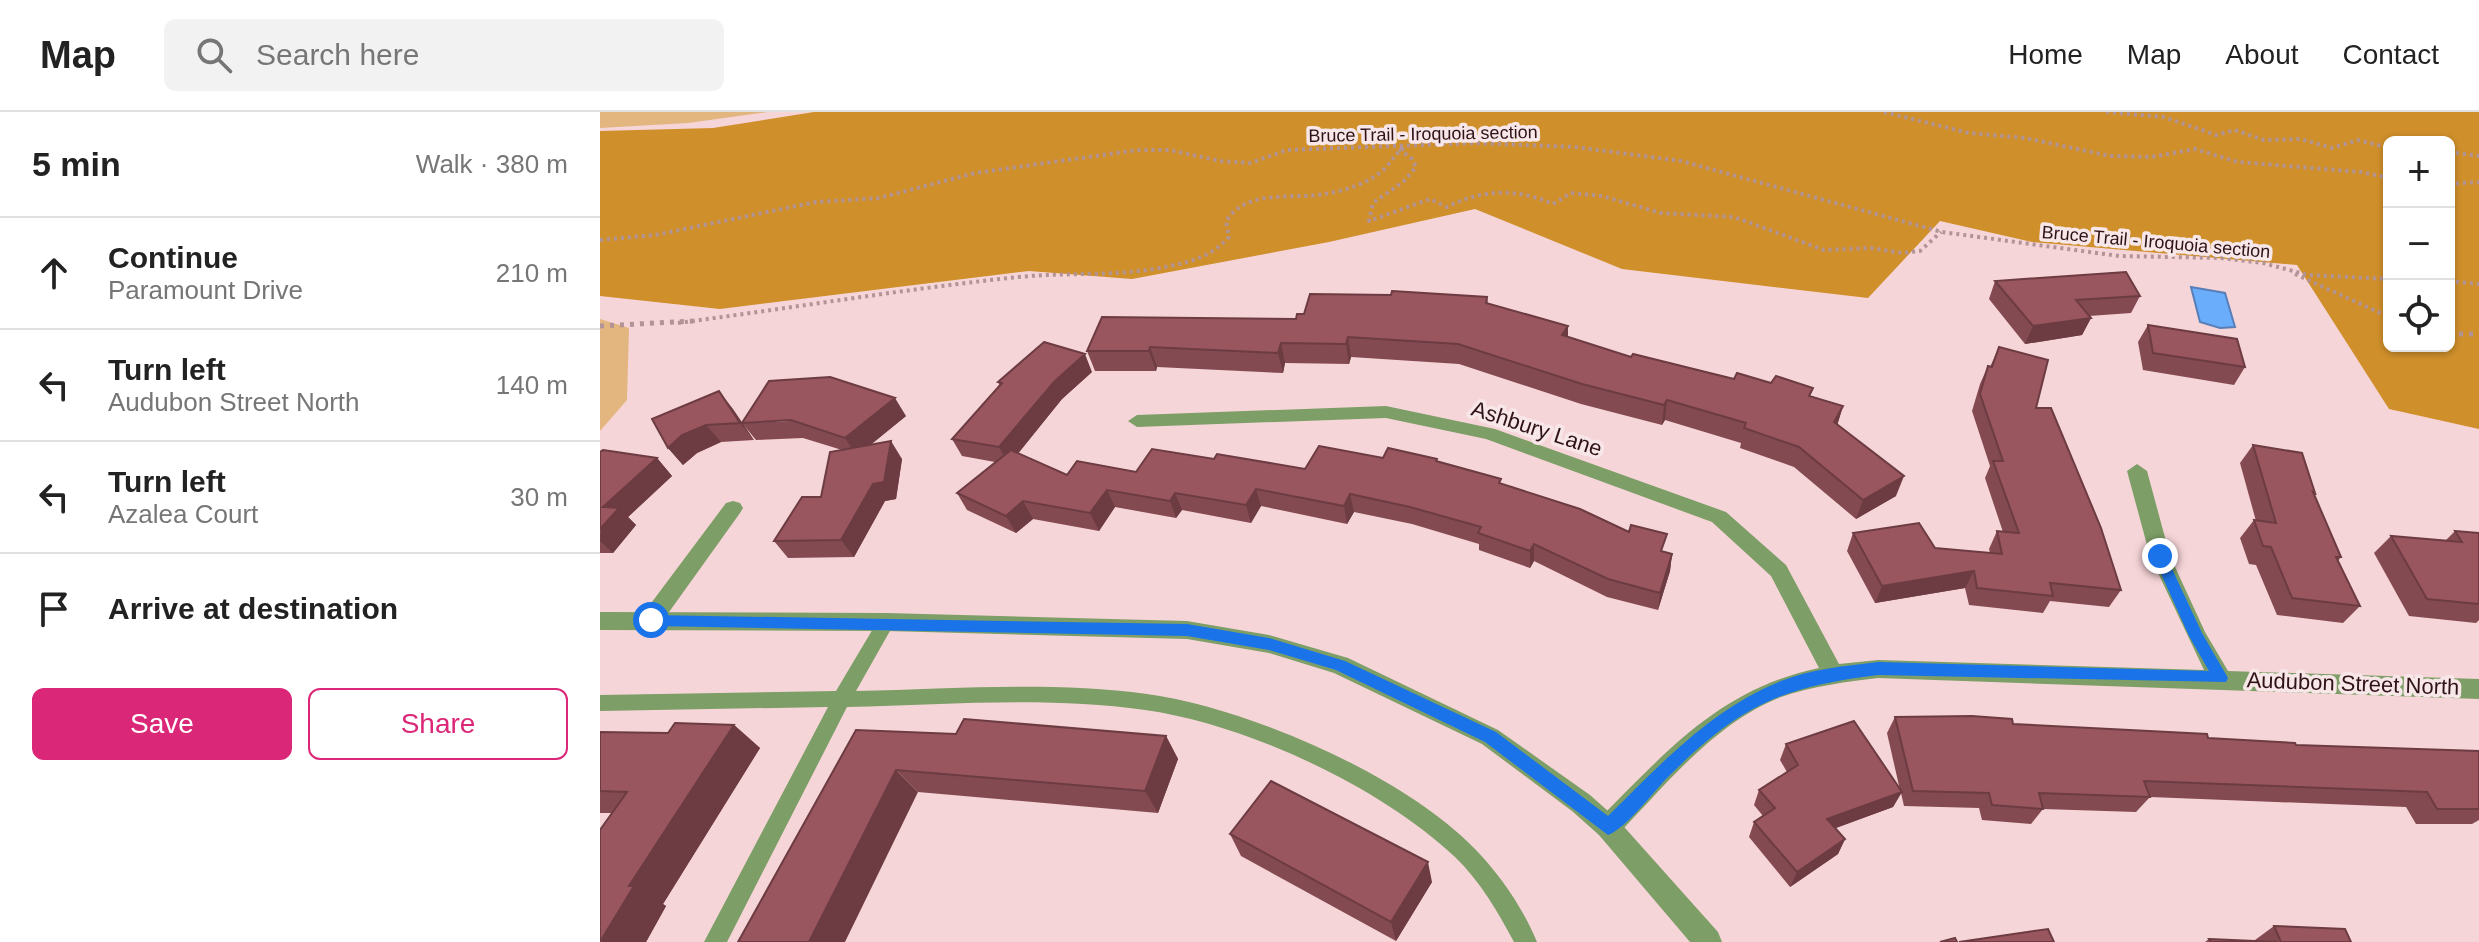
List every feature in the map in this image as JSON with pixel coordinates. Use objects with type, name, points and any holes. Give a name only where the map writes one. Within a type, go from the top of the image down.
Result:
[{"type":"street","name":"Ashbury Lane","points":[[1137,421],[1386,412],[1504,438],[1719,517],[1779,571],[1833,674]]},
{"type":"street","points":[[2137,471],[2160,556],[2196,636],[2220,678]]},
{"type":"street","points":[[651,620],[733,508]]},
{"type":"street","points":[[600,621],[886,622],[1187,630],[1269,644],[1340,665],[1490,737],[1581,803],[1608,827],[1708,942]]},
{"type":"street","name":"Audubon Street North","points":[[1608,827],[1684,751],[1741,706],[1786,685],[1833,674],[1878,669],[2479,689]]},
{"type":"lane","points":[[715,942],[841,700],[886,622]]},
{"type":"lane","points":[[600,703],[1070,695],[1135,700],[1189,710],[1265,735],[1407,807],[1479,868],[1526,942]]},
{"type":"path","points":[[1884,112],[1935,126],[1985,136],[2022,138],[2108,158],[2181,156],[2195,149],[2238,162],[2361,172],[2383,177]]},
{"type":"path","points":[[2106,112],[2164,117],[2216,135],[2235,130],[2264,140],[2300,139],[2332,148],[2358,140],[2383,146]]},
{"type":"path","name":"Bruce Trail - Iroquoia section","points":[[600,240],[655,235],[816,202],[879,198],[975,173],[1138,150],[1169,150],[1221,161],[1250,163],[1287,150],[1490,143],[1638,154],[1737,174],[1942,232],[2119,256],[2221,258],[2308,275],[2383,279]]},
{"type":"path","points":[[600,326],[677,323],[1021,277],[1072,276],[1184,264],[1225,245],[1229,237],[1226,221],[1235,208],[1256,200],[1325,194],[1353,185],[1384,169],[1391,157],[1402,148],[1416,167],[1412,176],[1380,195],[1369,209],[1369,221],[1430,199],[1447,207],[1462,198],[1514,190],[1553,204],[1571,193],[1602,196],[1661,213],[1734,217],[1824,250],[1871,248],[1902,253],[1920,251],[1942,232]]},
{"type":"path","points":[[2455,153],[2479,156]]},
{"type":"path","points":[[2455,184],[2479,182]]},
{"type":"path","points":[[2279,267],[2383,314]]},
{"type":"path","points":[[2455,282],[2479,284]]},
{"type":"path","points":[[2455,334],[2479,334]]},
{"type":"shaded area","points":[[600,112],[768,112],[688,123],[600,128]]},
{"type":"shaded area","points":[[814,112],[2479,112],[2479,429],[2389,409],[2297,265],[2032,242],[1940,221],[1868,298],[1622,269],[1475,209],[1329,242],[1132,279],[1029,271],[720,309],[600,296],[600,131],[713,128]]},
{"type":"shaded area","points":[[600,319],[629,328],[627,400],[600,431]]},
{"type":"water","points":[[2191,287],[2225,293],[2235,327],[2220,328],[2200,322]]},
{"type":"building","points":[[2126,272],[2140,296],[2076,300],[2091,318],[2033,326],[1995,281]]},
{"type":"building","points":[[1392,291],[1487,297],[1486,303],[1568,326],[1562,335],[1631,357],[1633,354],[1734,379],[1737,373],[1771,383],[1776,376],[1813,388],[1809,396],[1843,406],[1834,422],[1904,476],[1863,500],[1799,447],[1744,428],[1746,423],[1667,400],[1664,405],[1582,384],[1458,344],[1348,337],[1346,344],[1281,343],[1278,353],[1150,347],[1149,351],[1087,351],[1102,317],[1296,319],[1297,314],[1304,314],[1310,294],[1391,295]]},
{"type":"building","points":[[2148,325],[2237,339],[2245,367],[2153,353]]},
{"type":"building","points":[[1044,342],[1085,354],[1054,382],[999,447],[952,439],[1002,383],[998,382]]},
{"type":"building","points":[[1999,347],[2048,360],[2036,408],[2051,408],[2101,528],[2121,590],[2050,583],[2053,596],[1977,588],[1974,571],[1882,586],[1853,533],[1919,523],[1935,548],[2002,554],[1997,531],[2019,533],[1993,461],[2003,461],[1980,394],[1988,366],[1992,367]]},
{"type":"building","points":[[830,377],[895,398],[845,438],[791,420],[742,423],[769,381]]},
{"type":"building","points":[[719,391],[740,423],[706,425],[682,435],[668,448],[652,419]]},
{"type":"building","points":[[891,441],[884,482],[873,484],[841,540],[774,541],[802,497],[821,497],[830,452]]},
{"type":"building","points":[[2253,445],[2302,453],[2313,492],[2341,557],[2336,557],[2360,606],[2292,598],[2271,547],[2263,546],[2254,520],[2276,523]]},
{"type":"building","points":[[1319,446],[1383,458],[1388,448],[1437,459],[1580,509],[1629,532],[1631,525],[1667,534],[1661,551],[1672,554],[1660,593],[1608,579],[1534,544],[1530,551],[1478,533],[1481,527],[1350,494],[1344,506],[1256,489],[1246,505],[1175,493],[1170,501],[1107,490],[1090,513],[1023,501],[1006,516],[957,493],[1011,450],[1067,475],[1077,461],[1136,472],[1152,449],[1214,459],[1217,454],[1305,469]]},
{"type":"building","points":[[600,452],[657,458],[603,507],[619,508],[600,529]]},
{"type":"building","points":[[2455,531],[2479,533],[2479,604],[2427,599],[2391,536],[2462,542]]},
{"type":"building","points":[[1895,717],[2012,719],[2013,724],[2207,734],[2208,738],[2296,745],[2479,751],[2479,809],[2437,809],[2427,792],[2144,781],[2150,797],[2039,793],[2043,809],[1992,805],[1989,793],[1913,791]]},
{"type":"building","points":[[964,719],[1166,736],[1145,791],[896,770],[809,942],[738,942],[856,730],[956,734]]},
{"type":"building","points":[[1854,721],[1902,792],[1827,819],[1845,839],[1797,872],[1754,822],[1775,808],[1759,790],[1798,765],[1786,744]]},
{"type":"building","points":[[675,723],[734,725],[629,886],[634,886],[600,942],[600,830],[627,792],[600,791],[600,732],[668,733]]},
{"type":"building","points":[[1271,781],[1428,862],[1391,922],[1230,834]]},
{"type":"building","points":[[2274,926],[2345,929],[2351,942],[2281,942]]},
{"type":"building","points":[[2048,929],[2054,942],[1959,942]]},
{"type":"building","points":[[2209,939],[2278,942],[2211,942]]},
{"type":"route","points":[[651,620],[1187,630],[1269,644],[1340,665],[1490,737],[1581,803],[1608,827],[1684,751],[1714,726],[1741,706],[1786,685],[1833,674],[1878,669],[2220,678],[2211,657],[2196,636],[2160,556]]}]
